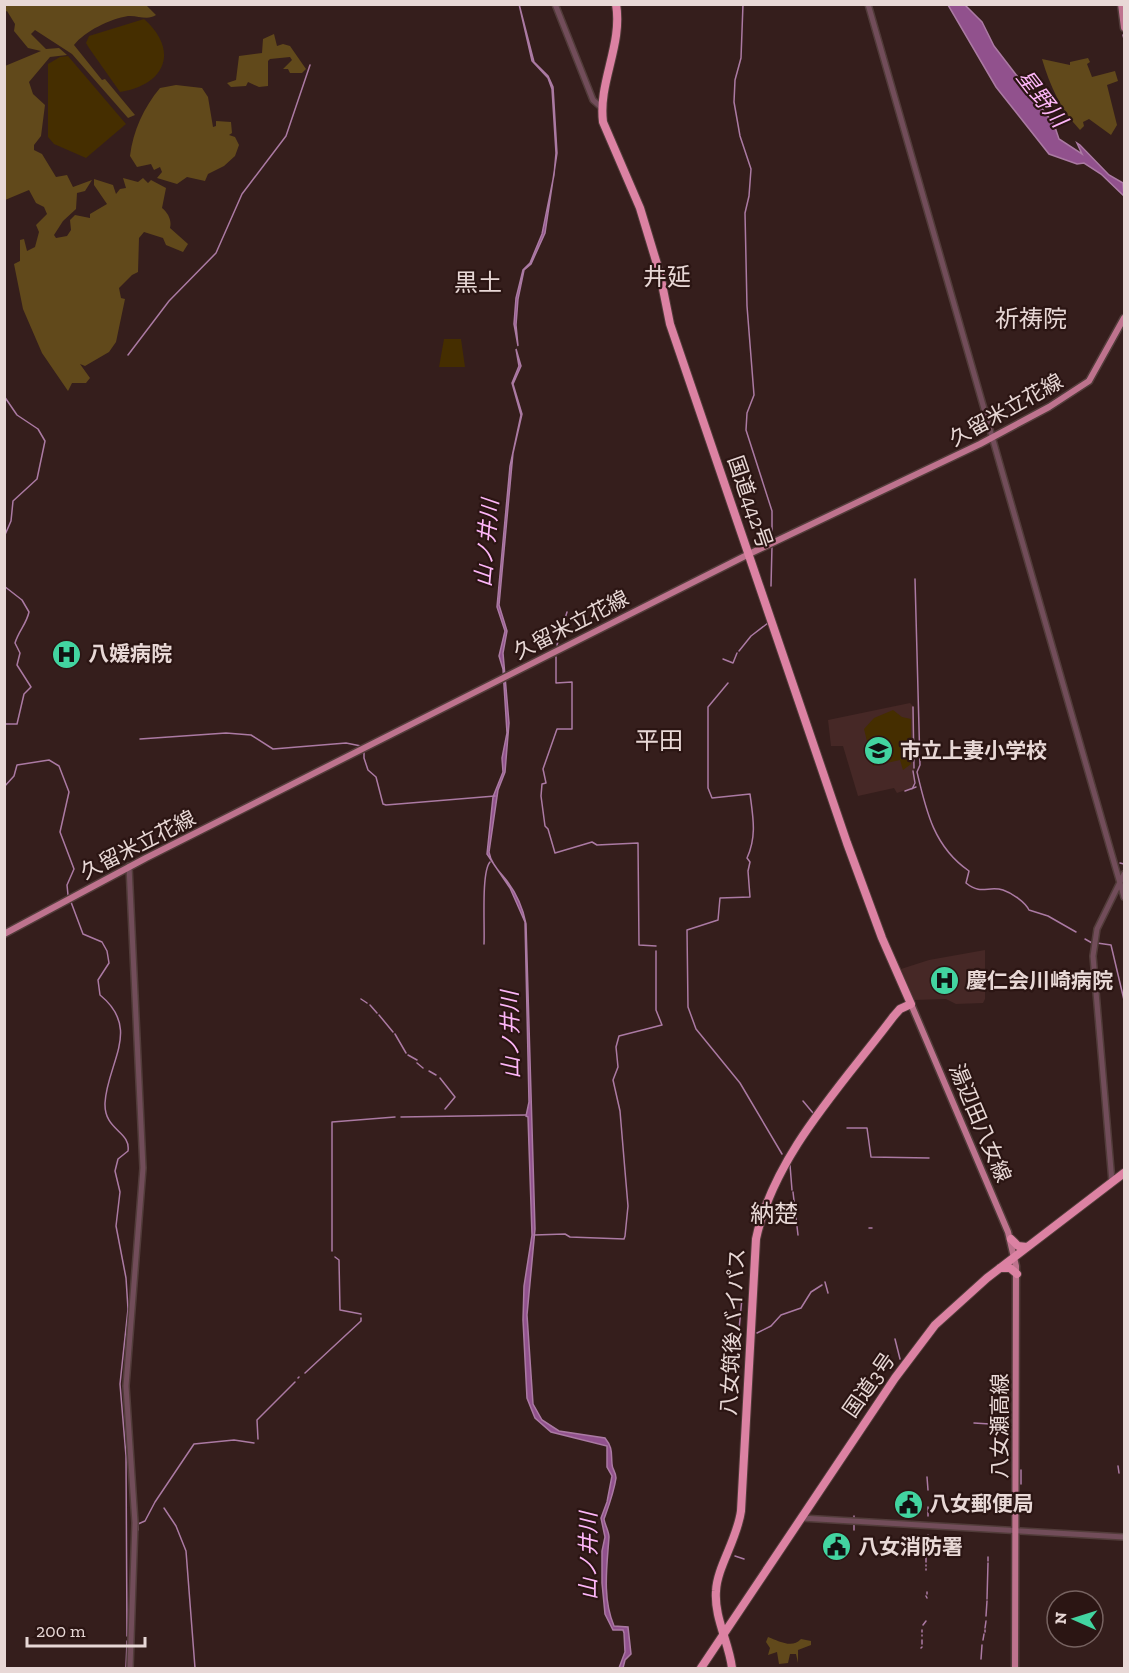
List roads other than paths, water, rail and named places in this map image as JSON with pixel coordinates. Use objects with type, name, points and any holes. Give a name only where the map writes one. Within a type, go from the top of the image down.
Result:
[{"type":"highway","name":"国道442号","points":[[616,4],[617,30],[601,107],[607,133],[640,208],[660,274],[670,324],[865,893],[911,1004]]},
{"type":"highway","name":"八女筑後バイパス","points":[[727,1668],[716,1591],[718,1580],[735,1541],[741,1511],[756,1239],[763,1210],[791,1153],[893,1017],[900,1009],[911,1004]]},
{"type":"highway","name":"国道3号","points":[[700,1668],[895,1378],[935,1325],[1015,1256],[1125,1173]]},
{"type":"highway","points":[[1011,1239],[1018,1246],[1028,1246]]},
{"type":"highway","points":[[1000,1268],[1010,1268],[1017,1274]]},
{"type":"highway","points":[[719,1617],[732,1622]]},
{"type":"highway","name":"八女筑後バイパス","points":[[723,1635],[732,1668]]},
{"type":"highway","points":[[708,1657],[717,1652],[725,1656]]},
{"type":"main road","points":[[1121,4],[1125,28]]},
{"type":"main road","name":"久留米立花線","points":[[4,934],[129,866],[749,554],[993,437],[1089,381],[1125,318]]},
{"type":"main road","name":"湯辺田八女線","points":[[911,1004],[1011,1239],[1015,1256]]},
{"type":"main road","name":"八女瀬高線","points":[[1015,1256],[1017,1274],[1015,1668]]},
{"type":"street","points":[[555,4],[593,100],[601,107]]},
{"type":"street","points":[[868,4],[993,437],[1018,532],[1125,897]]},
{"type":"street","points":[[129,866],[143,1168],[126,1386],[135,1522],[130,1668]]},
{"type":"street","points":[[1112,1182],[1094,943],[1097,929],[1125,874]]},
{"type":"street","points":[[814,1499],[814,1512],[821,1519]]},
{"type":"street","points":[[801,1518],[1125,1537]]},
{"type":"waterway","points":[[743,4],[741,58],[735,80],[734,102],[740,136],[751,169],[745,213],[747,306],[754,395],[747,413],[746,430],[772,511],[772,541]]},
{"type":"waterway","points":[[1123,35],[1124,39]]},
{"type":"waterway","points":[[128,355],[169,301],[216,253],[242,194],[286,136],[310,65]]},
{"type":"waterway","points":[[4,396],[17,415],[38,429],[45,441],[37,479],[13,501],[11,521],[4,537]]},
{"type":"waterway","points":[[771,586],[772,546]]},
{"type":"waterway","points":[[915,579],[920,765],[917,772],[933,827],[947,851],[969,871],[966,883],[981,890],[1007,891],[1029,910],[1048,916],[1076,932]]},
{"type":"waterway","points":[[4,586],[22,600],[29,612],[15,643],[20,653],[17,665],[31,687],[24,694],[17,724],[4,724]]},
{"type":"waterway","points":[[557,645],[567,612]]},
{"type":"waterway","points":[[739,651],[751,636],[768,623]]},
{"type":"waterway","points":[[723,659],[733,663],[737,653]]},
{"type":"waterway","points":[[556,657],[556,683],[572,682],[572,729],[557,729],[543,769],[546,783],[542,784],[541,796],[545,826],[555,853],[592,842],[597,845],[638,843],[639,945],[656,946]]},
{"type":"waterway","points":[[728,683],[708,707],[708,788],[712,798],[750,794],[753,826],[752,842],[747,858],[750,862],[748,871],[750,897],[720,898],[718,920],[687,930],[688,1007],[696,1029],[740,1083],[782,1154]]},
{"type":"waterway","points":[[913,707],[914,768]]},
{"type":"waterway","points":[[140,739],[226,733],[251,735],[273,749],[346,743],[361,746]]},
{"type":"waterway","points":[[364,750],[368,770],[376,777],[383,804],[495,796]]},
{"type":"waterway","points":[[4,787],[14,776],[17,765],[49,760],[59,766],[69,792],[60,832],[74,869],[67,885],[68,895]]},
{"type":"waterway","points":[[912,789],[915,783],[913,771]]},
{"type":"waterway","points":[[905,791],[916,787]]},
{"type":"waterway","points":[[484,944],[484,888],[490,862]]},
{"type":"waterway","points":[[1120,863],[1124,864]]},
{"type":"waterway","points":[[71,902],[83,934],[102,942],[107,951],[109,963],[98,980],[100,995],[112,1008],[119,1021],[121,1034],[105,1103],[109,1120],[128,1144],[128,1151],[118,1159],[115,1171],[120,1192],[116,1226],[126,1278],[128,1309],[120,1384],[126,1456],[127,1636]]},
{"type":"waterway","points":[[1085,939],[1092,943]]},
{"type":"waterway","points":[[1097,943],[1111,945],[1124,1000]]},
{"type":"waterway","points":[[534,1235],[565,1234],[570,1237],[624,1239],[628,1206],[620,1111],[613,1080],[618,1067],[616,1047],[619,1036],[662,1025],[656,1010],[656,951]]},
{"type":"waterway","points":[[361,999],[367,1003]]},
{"type":"waterway","points":[[370,1005],[377,1013]]},
{"type":"waterway","points":[[379,1015],[393,1032]]},
{"type":"waterway","points":[[395,1034],[406,1053]]},
{"type":"waterway","points":[[408,1055],[417,1060]]},
{"type":"waterway","points":[[417,1063],[423,1068]]},
{"type":"waterway","points":[[429,1071],[436,1075]]},
{"type":"waterway","points":[[440,1078],[455,1097],[445,1109]]},
{"type":"waterway","points":[[803,1101],[813,1113]]},
{"type":"waterway","points":[[401,1117],[526,1115]]},
{"type":"waterway","points":[[332,1251],[332,1122],[395,1117]]},
{"type":"waterway","points":[[847,1128],[867,1128],[871,1157],[929,1158]]},
{"type":"waterway","points":[[790,1165],[792,1190]]},
{"type":"waterway","points":[[793,1192],[798,1235]]},
{"type":"waterway","points":[[335,1257],[339,1260],[340,1310],[361,1314]]},
{"type":"waterway","points":[[825,1282],[828,1293]]},
{"type":"waterway","points":[[757,1333],[771,1326],[781,1315],[801,1308],[811,1292],[822,1285]]},
{"type":"waterway","points":[[740,1341],[738,1340],[742,1298]]},
{"type":"waterway","points":[[305,1373],[361,1321],[361,1318]]},
{"type":"waterway","points":[[895,1339],[900,1359]]},
{"type":"waterway","points":[[258,1439],[257,1420],[295,1382]]},
{"type":"waterway","points":[[974,1423],[990,1424]]},
{"type":"waterway","points":[[138,1530],[138,1524],[145,1521],[194,1444],[234,1440],[254,1443]]},
{"type":"waterway","points":[[1118,1466],[1119,1473]]},
{"type":"waterway","points":[[1021,1470],[1021,1484]]},
{"type":"waterway","points":[[927,1477],[928,1490]]},
{"type":"waterway","points":[[928,1507],[928,1516]]},
{"type":"waterway","points":[[164,1508],[176,1526],[186,1551],[195,1668]]},
{"type":"waterway","points":[[854,1516],[854,1530]]},
{"type":"waterway","points":[[928,1535],[928,1540]]},
{"type":"waterway","points":[[735,1556],[744,1559]]},
{"type":"waterway","points":[[926,1557],[926,1562]]},
{"type":"waterway","points":[[987,1599],[988,1563]]},
{"type":"waterway","points":[[986,1616],[987,1601]]},
{"type":"waterway","points":[[923,1625],[926,1621]]},
{"type":"waterway","points":[[985,1628],[986,1621]]},
{"type":"waterway","points":[[983,1640],[984,1634]]},
{"type":"waterway","points":[[126,1668],[127,1641]]},
{"type":"waterway","points":[[981,1659],[982,1645]]},
{"type":"place","name":"八媛病院","points":[[67,654]]},
{"type":"place","name":"市立上妻小学校","points":[[879,751]]},
{"type":"place","name":"慶仁会川崎病院","points":[[945,981]]},
{"type":"place","name":"八女郵便局","points":[[908,1504]]},
{"type":"place","name":"八女消防署","points":[[837,1547]]},
{"type":"district","name":"井延","points":[[667,277]]},
{"type":"district","name":"黒土","points":[[478,283]]},
{"type":"district","name":"祈祷院","points":[[1031,319]]},
{"type":"district","name":"平田","points":[[659,741]]},
{"type":"district","name":"納楚","points":[[774,1214]]},
{"type":"water label","name":"星野川","points":[[1042,98]]},
{"type":"water label","name":"山ノ井川","points":[[486,543]]},
{"type":"water label","name":"山ノ井川","points":[[510,1035]]},
{"type":"water label","name":"山ノ井川","points":[[588,1556]]}]
